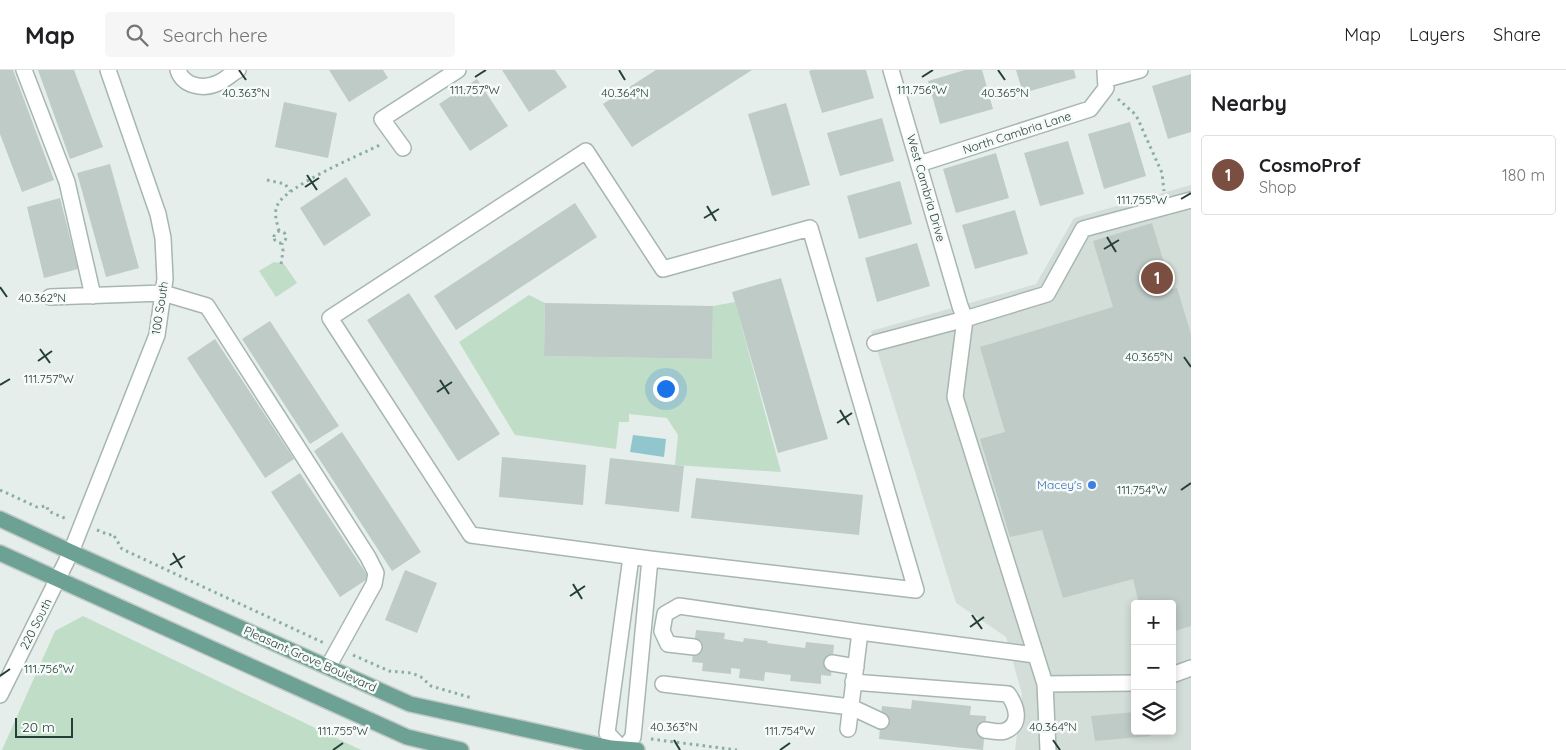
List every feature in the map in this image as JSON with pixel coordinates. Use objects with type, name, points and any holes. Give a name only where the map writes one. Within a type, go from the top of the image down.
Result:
[{"type":"main road","name":"Pleasant Grove Boulevard","points":[[0,519],[410,704],[627,750]]},
{"type":"main road","points":[[0,553],[61,573],[407,737],[460,750]]},
{"type":"street","points":[[24,70],[67,182],[93,296]]},
{"type":"street","name":"100 South","points":[[61,573],[157,335],[166,279],[163,238],[158,214],[108,70]]},
{"type":"street","points":[[178,70],[180,76],[190,84],[199,87],[217,84],[238,70]]},
{"type":"street","points":[[399,143],[382,119],[458,70]]},
{"type":"street","name":"West Cambria Drive","points":[[891,70],[963,312]]},
{"type":"street","points":[[1106,79],[1140,70]]},
{"type":"street","name":"North Cambria Lane","points":[[919,164],[1090,109],[1106,79]]},
{"type":"street","points":[[586,151],[662,269],[810,228],[916,590],[650,559],[471,535],[330,318],[586,151]]},
{"type":"street","points":[[875,343],[963,312],[1047,294],[1083,229],[1191,200]]},
{"type":"street","points":[[50,297],[163,293],[207,306],[368,557],[376,574],[374,584],[328,667]]},
{"type":"street","points":[[963,312],[955,397],[1045,684],[1048,750]]},
{"type":"street","points":[[631,556],[607,733],[627,750],[633,736],[650,559]]},
{"type":"street","name":"220 South","points":[[0,695],[61,573]]},
{"type":"street","points":[[694,647],[668,644],[662,630],[665,614],[679,606],[1035,655]]},
{"type":"street","points":[[848,728],[860,632]]},
{"type":"street","points":[[832,663],[854,674],[1008,694],[1015,703],[1017,719],[1013,726],[1004,732],[985,730]]},
{"type":"street","points":[[1176,674],[1191,668]]},
{"type":"street","points":[[1045,684],[1131,683]]},
{"type":"street","points":[[663,684],[851,707],[881,720]]},
{"type":"street","points":[[612,695],[636,700]]},
{"type":"path","points":[[1106,79],[1136,114],[1162,174],[1167,206]]},
{"type":"path","points":[[279,231],[275,215],[276,206],[290,191],[318,175],[399,143]]},
{"type":"path","points":[[267,180],[285,184],[290,191]]},
{"type":"path","points":[[279,231],[284,231],[287,236],[286,241],[282,243],[277,243],[274,238],[275,233],[279,231]]},
{"type":"path","points":[[281,264],[282,243]]},
{"type":"path","points":[[0,490],[37,507],[47,506],[48,511]]},
{"type":"path","points":[[109,535],[113,534]]},
{"type":"path","points":[[645,736],[655,740],[737,750]]},
{"type":"shaded area","points":[[1191,185],[1191,750],[1015,750],[1022,694],[1006,637],[956,603],[871,331],[1036,284],[1074,218]]},
{"type":"green space","points":[[274,262],[284,264],[297,283],[276,297],[259,271]]},
{"type":"green space","points":[[529,295],[545,303],[544,356],[712,359],[713,306],[735,302],[781,472],[675,465],[678,435],[667,418],[629,414],[629,422],[619,422],[616,449],[515,435],[459,342]]},
{"type":"green space","points":[[83,616],[361,750],[2,750],[55,631]]},
{"type":"water","points":[[633,435],[666,439],[664,457],[630,452]]},
{"type":"building","points":[[0,70],[13,70],[54,180],[22,192],[0,134]]},
{"type":"building","points":[[38,70],[74,70],[103,147],[70,159]]},
{"type":"building","points":[[329,70],[383,70],[388,78],[349,102]]},
{"type":"building","points":[[502,70],[555,70],[567,87],[529,112]]},
{"type":"building","points":[[656,70],[752,70],[632,147],[603,104]]},
{"type":"building","points":[[866,70],[874,98],[822,113],[809,71]]},
{"type":"building","points":[[965,70],[982,70],[993,109],[940,124],[928,81]]},
{"type":"building","points":[[1016,70],[1074,70],[1076,78],[1023,93]]},
{"type":"building","points":[[1191,74],[1191,132],[1168,139],[1152,86]]},
{"type":"building","points":[[477,79],[508,126],[470,151],[439,104]]},
{"type":"building","points":[[284,102],[337,113],[328,158],[275,147]]},
{"type":"building","points":[[786,103],[810,185],[772,196],[748,114]]},
{"type":"building","points":[[882,118],[894,161],[840,176],[827,133]]},
{"type":"building","points":[[1130,122],[1146,176],[1104,189],[1088,134]]},
{"type":"building","points":[[1068,141],[1084,194],[1040,206],[1024,153]]},
{"type":"building","points":[[996,153],[1009,198],[956,213],[943,169]]},
{"type":"building","points":[[110,164],[139,268],[106,277],[77,173]]},
{"type":"building","points":[[346,177],[371,215],[324,246],[300,208]]},
{"type":"building","points":[[900,181],[912,224],[859,239],[847,196]]},
{"type":"building","points":[[60,198],[78,269],[44,278],[27,207]]},
{"type":"building","points":[[575,203],[597,237],[456,330],[434,296]]},
{"type":"building","points":[[1015,210],[1028,254],[975,269],[962,225]]},
{"type":"building","name":"Macey's","points":[[1152,223],[1172,289],[1177,288],[1191,334],[1191,626],[1176,631],[1176,600],[1138,600],[1133,579],[1063,598],[1042,530],[1010,537],[980,439],[1005,432],[980,347],[1113,307],[1093,241]]},
{"type":"building","points":[[917,243],[930,286],[877,302],[865,258]]},
{"type":"building","points":[[781,278],[828,439],[778,453],[732,292]]},
{"type":"building","points":[[409,293],[500,434],[458,461],[367,320]]},
{"type":"building","points":[[545,303],[713,306],[712,359],[544,356]]},
{"type":"building","points":[[270,321],[339,426],[310,444],[242,339]]},
{"type":"building","points":[[215,339],[294,459],[265,478],[187,358]]},
{"type":"building","points":[[342,432],[421,552],[392,571],[314,451]]},
{"type":"building","points":[[502,457],[586,465],[583,505],[499,497]]},
{"type":"building","points":[[610,458],[684,466],[679,512],[605,504]]},
{"type":"building","points":[[300,473],[369,578],[340,597],[271,492]]},
{"type":"building","points":[[696,478],[863,495],[859,535],[691,518]]},
{"type":"building","points":[[405,570],[437,583],[417,633],[385,620]]},
{"type":"building","points":[[696,630],[725,633],[724,639],[743,642],[744,638],[805,648],[806,642],[834,645],[831,676],[821,675],[821,684],[790,681],[791,675],[765,672],[764,681],[739,678],[740,669],[731,668],[731,674],[702,671],[703,663],[692,662]]},
{"type":"building","points":[[912,700],[971,706],[970,715],[986,716],[983,750],[879,739],[882,706],[911,709]]},
{"type":"building","points":[[1131,712],[1131,735],[1151,736],[1095,741],[1091,716]]},
{"type":"tunnel","points":[[694,647],[832,663]]},
{"type":"tunnel","points":[[881,721],[985,730]]},
{"type":"place","name":"CosmoProf","points":[[1157,278]]},
{"type":"place","name":"Macey's","points":[[1092,485]]}]
